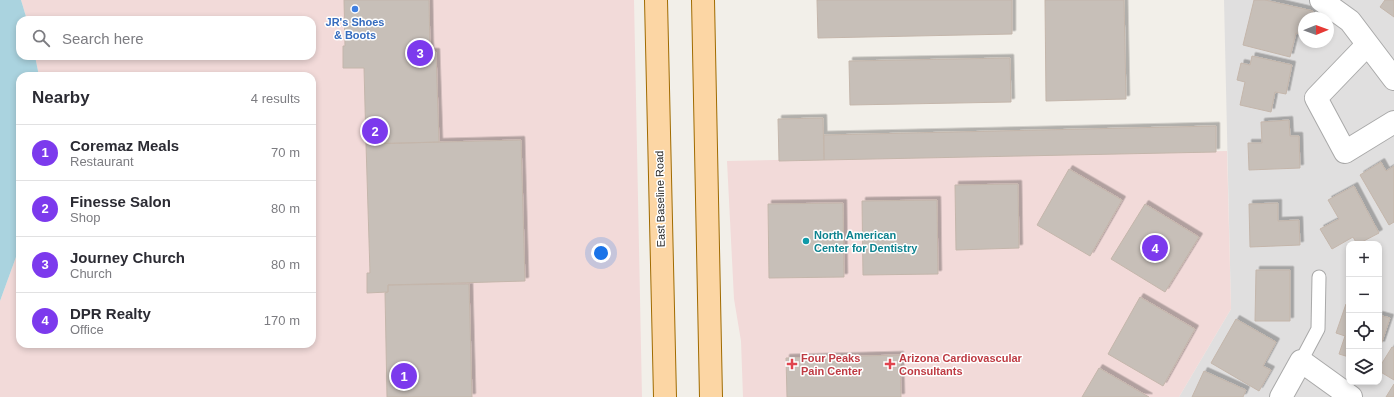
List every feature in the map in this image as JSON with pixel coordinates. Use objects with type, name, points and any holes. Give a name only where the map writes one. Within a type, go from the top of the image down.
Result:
[{"type":"main road","name":"East Baseline Road","points":[[656,0],[665,397]]},
{"type":"main road","points":[[703,0],[711,397]]},
{"type":"street","points":[[1321,0],[1350,21],[1394,79]]},
{"type":"street","points":[[1367,45],[1316,98],[1345,152],[1394,122]]},
{"type":"street","points":[[1281,397],[1301,361],[1351,397]]},
{"type":"lane","points":[[1301,361],[1318,328],[1319,276]]},
{"type":"shaded area","points":[[21,0],[634,0],[642,397],[0,397],[0,301],[16,257],[16,348],[316,348],[316,72],[38,72],[36,60],[316,60],[316,16],[26,16]]},
{"type":"shaded area","points":[[1224,0],[1394,0],[1394,397],[1179,397],[1231,309]]},
{"type":"shaded area","points":[[1227,151],[1231,309],[1179,397],[743,397],[741,341],[734,299],[727,161]]},
{"type":"water","points":[[0,0],[21,0],[26,16],[16,16],[16,60],[36,60],[38,72],[16,72],[16,257],[0,301]]},
{"type":"building","points":[[344,0],[429,0],[430,52],[436,52],[439,142],[366,144],[364,68],[343,68],[343,46],[345,46]]},
{"type":"building","points":[[817,0],[1012,0],[1012,34],[818,38]]},
{"type":"building","points":[[1045,0],[1124,0],[1126,99],[1046,101]]},
{"type":"building","points":[[1254,0],[1265,0],[1313,11],[1298,12],[1298,34],[1296,33],[1290,57],[1243,45]]},
{"type":"building","points":[[1385,0],[1394,0],[1394,17],[1380,7]]},
{"type":"building","points":[[1252,56],[1292,65],[1286,94],[1275,92],[1271,112],[1240,105],[1245,82],[1237,80],[1241,63],[1250,65]]},
{"type":"building","points":[[1010,58],[1011,102],[850,105],[849,61]]},
{"type":"building","points":[[823,118],[824,160],[779,161],[778,119]]},
{"type":"building","points":[[1289,120],[1290,136],[1299,136],[1300,168],[1249,170],[1248,143],[1262,143],[1261,122]]},
{"type":"building","points":[[1216,126],[1216,152],[824,160],[824,135]]},
{"type":"building","points":[[521,140],[525,281],[388,285],[388,292],[367,293],[367,273],[370,273],[366,144]]},
{"type":"building","points":[[1381,162],[1386,171],[1394,166],[1394,222],[1389,225],[1360,175]]},
{"type":"building","points":[[1069,169],[1122,200],[1090,256],[1037,225]]},
{"type":"building","points":[[1018,184],[1019,248],[956,250],[955,185]]},
{"type":"building","points":[[1354,186],[1379,233],[1364,241],[1355,241],[1353,237],[1332,249],[1320,229],[1339,219],[1328,200]]},
{"type":"building","points":[[937,200],[938,274],[863,275],[862,201]]},
{"type":"building","name":"North American Center for Dentistry","points":[[843,203],[844,277],[769,278],[768,204]]},
{"type":"building","points":[[1278,203],[1278,221],[1299,220],[1300,245],[1250,247],[1249,204]]},
{"type":"building","points":[[1145,204],[1199,237],[1165,292],[1111,259]]},
{"type":"building","points":[[1256,270],[1290,270],[1290,321],[1255,321]]},
{"type":"building","points":[[469,284],[472,397],[387,397],[385,293],[388,292],[388,285]]},
{"type":"building","points":[[1140,297],[1195,329],[1163,386],[1108,354]]},
{"type":"building","points":[[1346,304],[1346,356],[1339,354],[1345,336],[1336,333]]},
{"type":"building","points":[[1382,316],[1390,318],[1382,342]]},
{"type":"building","points":[[1236,319],[1276,342],[1263,366],[1271,370],[1259,391],[1211,363]]},
{"type":"building","points":[[1392,347],[1394,348],[1394,380],[1382,373],[1382,363]]},
{"type":"building","points":[[900,355],[901,397],[787,397],[786,358]]},
{"type":"building","points":[[1099,368],[1149,397],[1082,397]]},
{"type":"building","points":[[1204,371],[1246,390],[1243,397],[1192,397]]},
{"type":"building","points":[[1394,384],[1394,397],[1386,397]]},
{"type":"place","name":"JR's Shoes & Boots","points":[[355,9]]},
{"type":"place","name":"Journey Church","points":[[420,53]]},
{"type":"place","name":"Finesse Salon","points":[[375,131]]},
{"type":"place","name":"North American Center for Dentistry","points":[[806,241]]},
{"type":"place","name":"DPR Realty","points":[[1155,248]]},
{"type":"place","name":"Four Peaks Pain Center","points":[[792,364]]},
{"type":"place","name":"Arizona Cardiovascular Consultants","points":[[890,364]]},
{"type":"place","name":"Coremaz Meals","points":[[404,376]]}]
